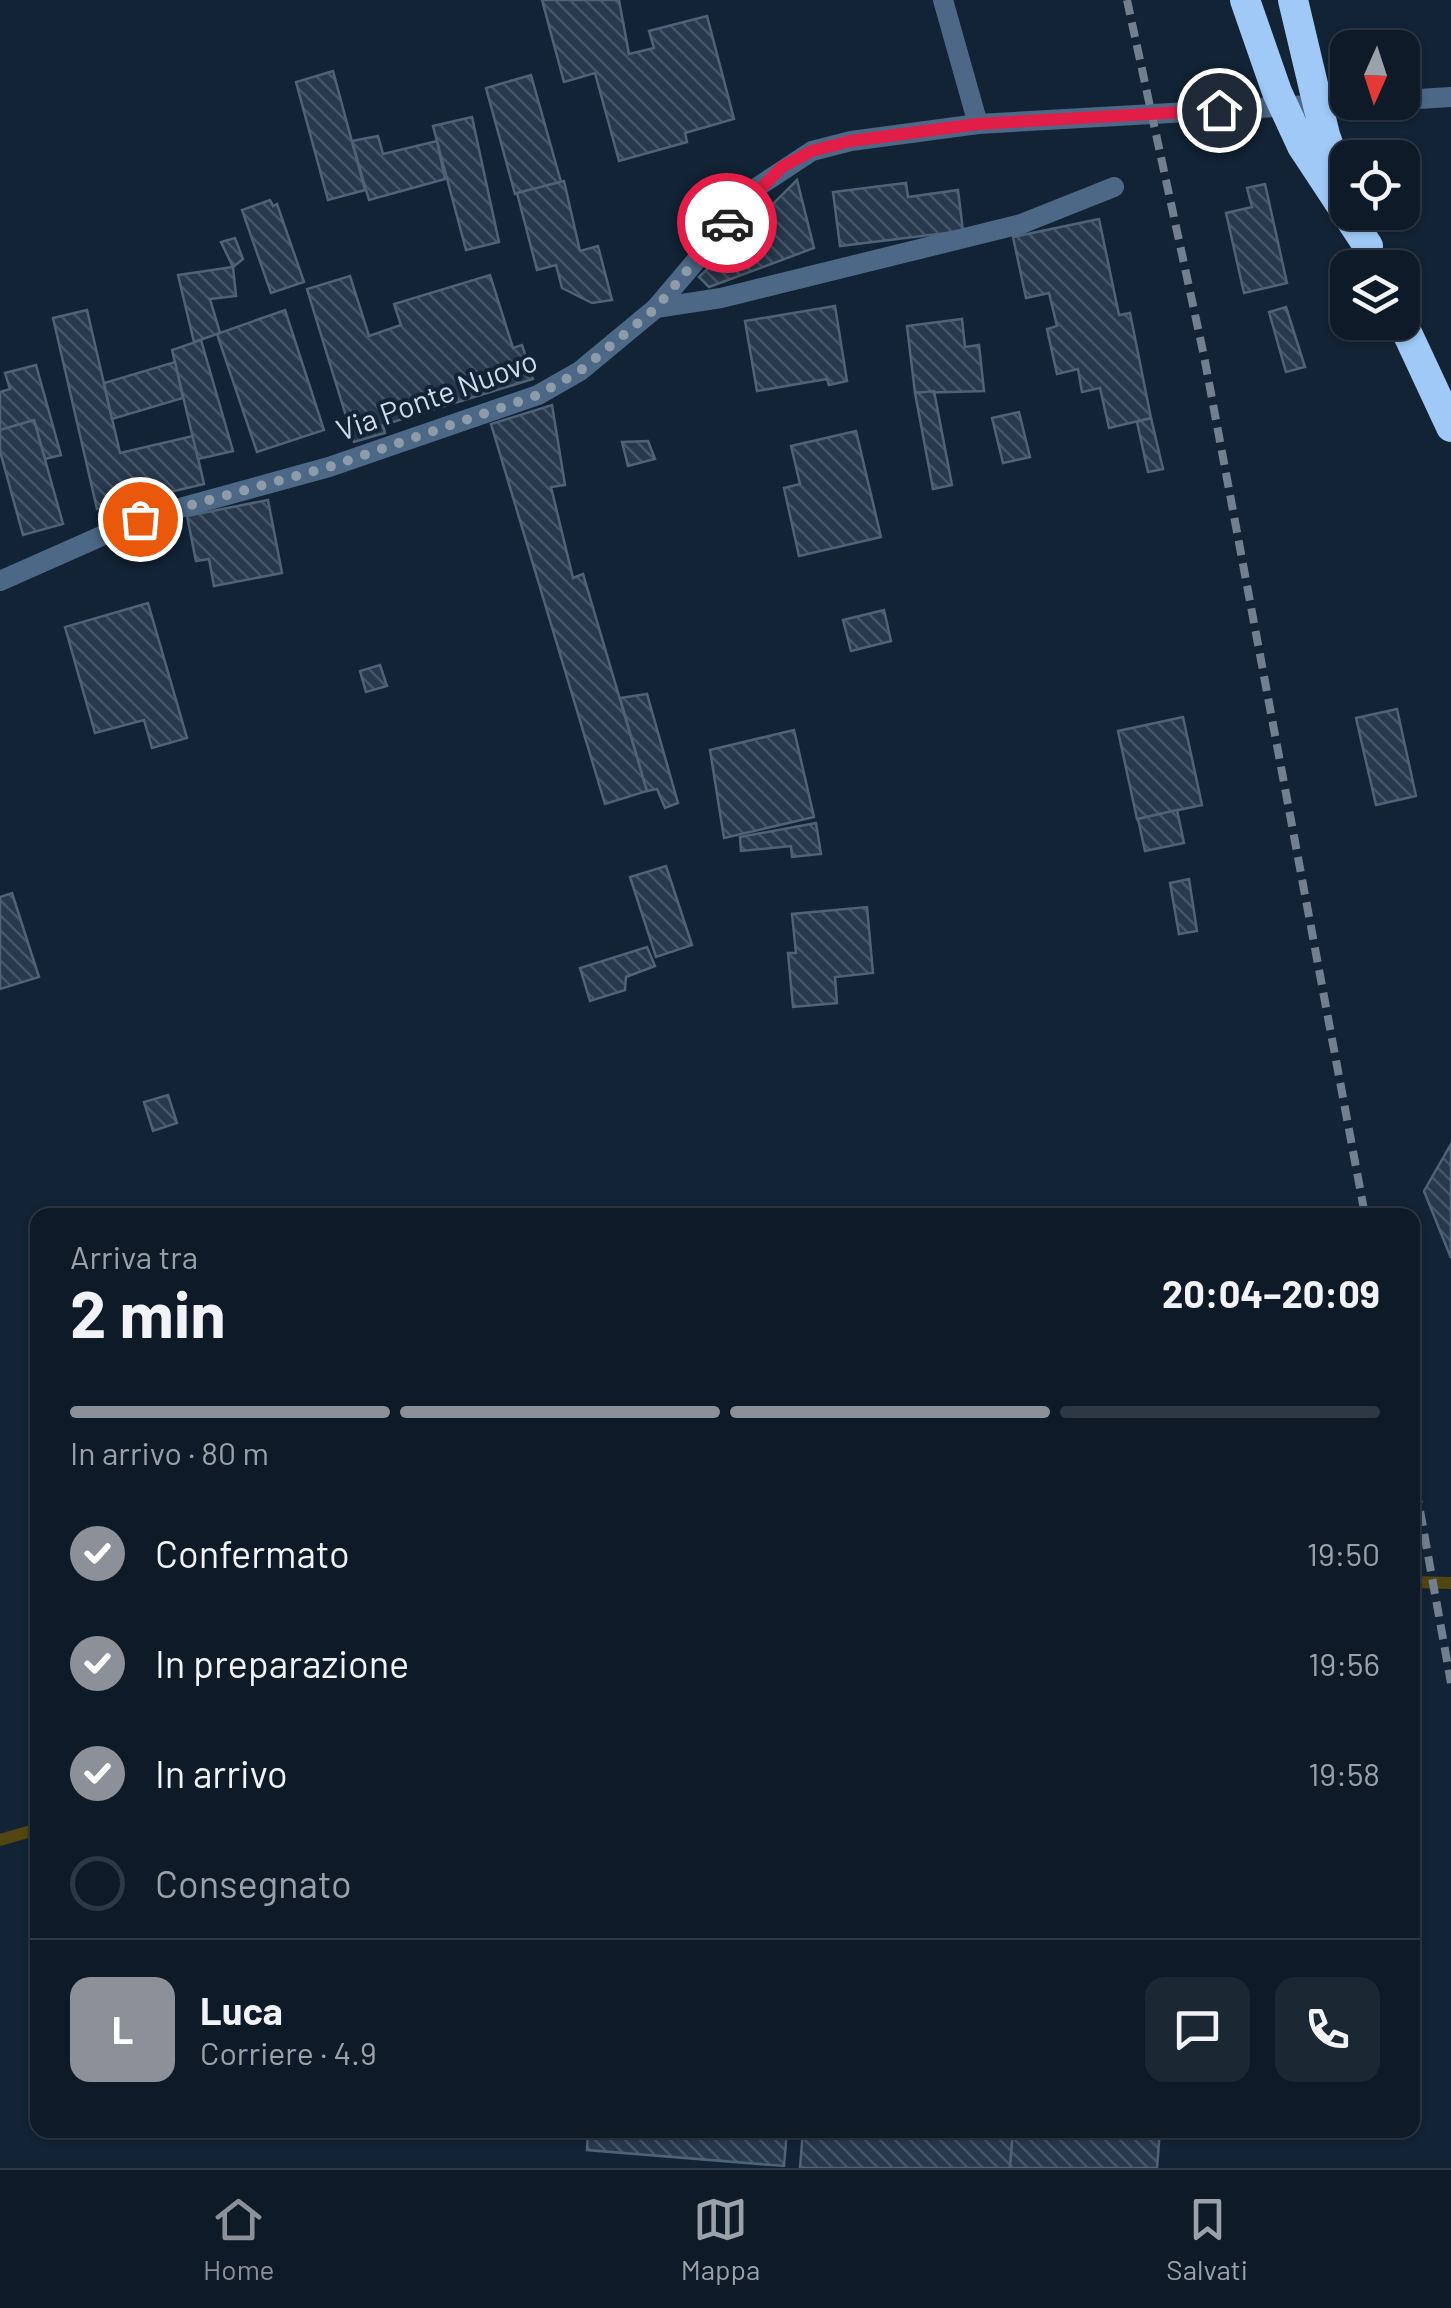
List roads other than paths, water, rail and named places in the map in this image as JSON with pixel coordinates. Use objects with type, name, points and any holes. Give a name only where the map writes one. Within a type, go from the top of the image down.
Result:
[{"type":"highway","points":[[1245,0],[1277,92],[1302,146],[1369,250]]},
{"type":"highway","points":[[1293,0],[1330,146]]},
{"type":"highway","points":[[1410,340],[1451,427]]},
{"type":"highway","points":[[1435,397],[1451,453]]},
{"type":"street","points":[[943,0],[978,124]]},
{"type":"street","points":[[1420,99],[1451,96]]},
{"type":"street","name":"Via Ponte Nuovo","points":[[0,582],[140,519],[329,467],[538,395],[580,371],[656,308],[759,186],[782,167],[812,151],[851,141],[978,124],[1330,105]]},
{"type":"street","points":[[656,308],[721,298],[1021,224],[1114,187]]},
{"type":"waterway","points":[[1420,1582],[1451,1583]]},
{"type":"waterway","points":[[0,1840],[30,1831]]},
{"type":"railway","points":[[1127,0],[1204,356],[1364,1208]]},
{"type":"railway","points":[[1420,1511],[1451,1683]]}]
